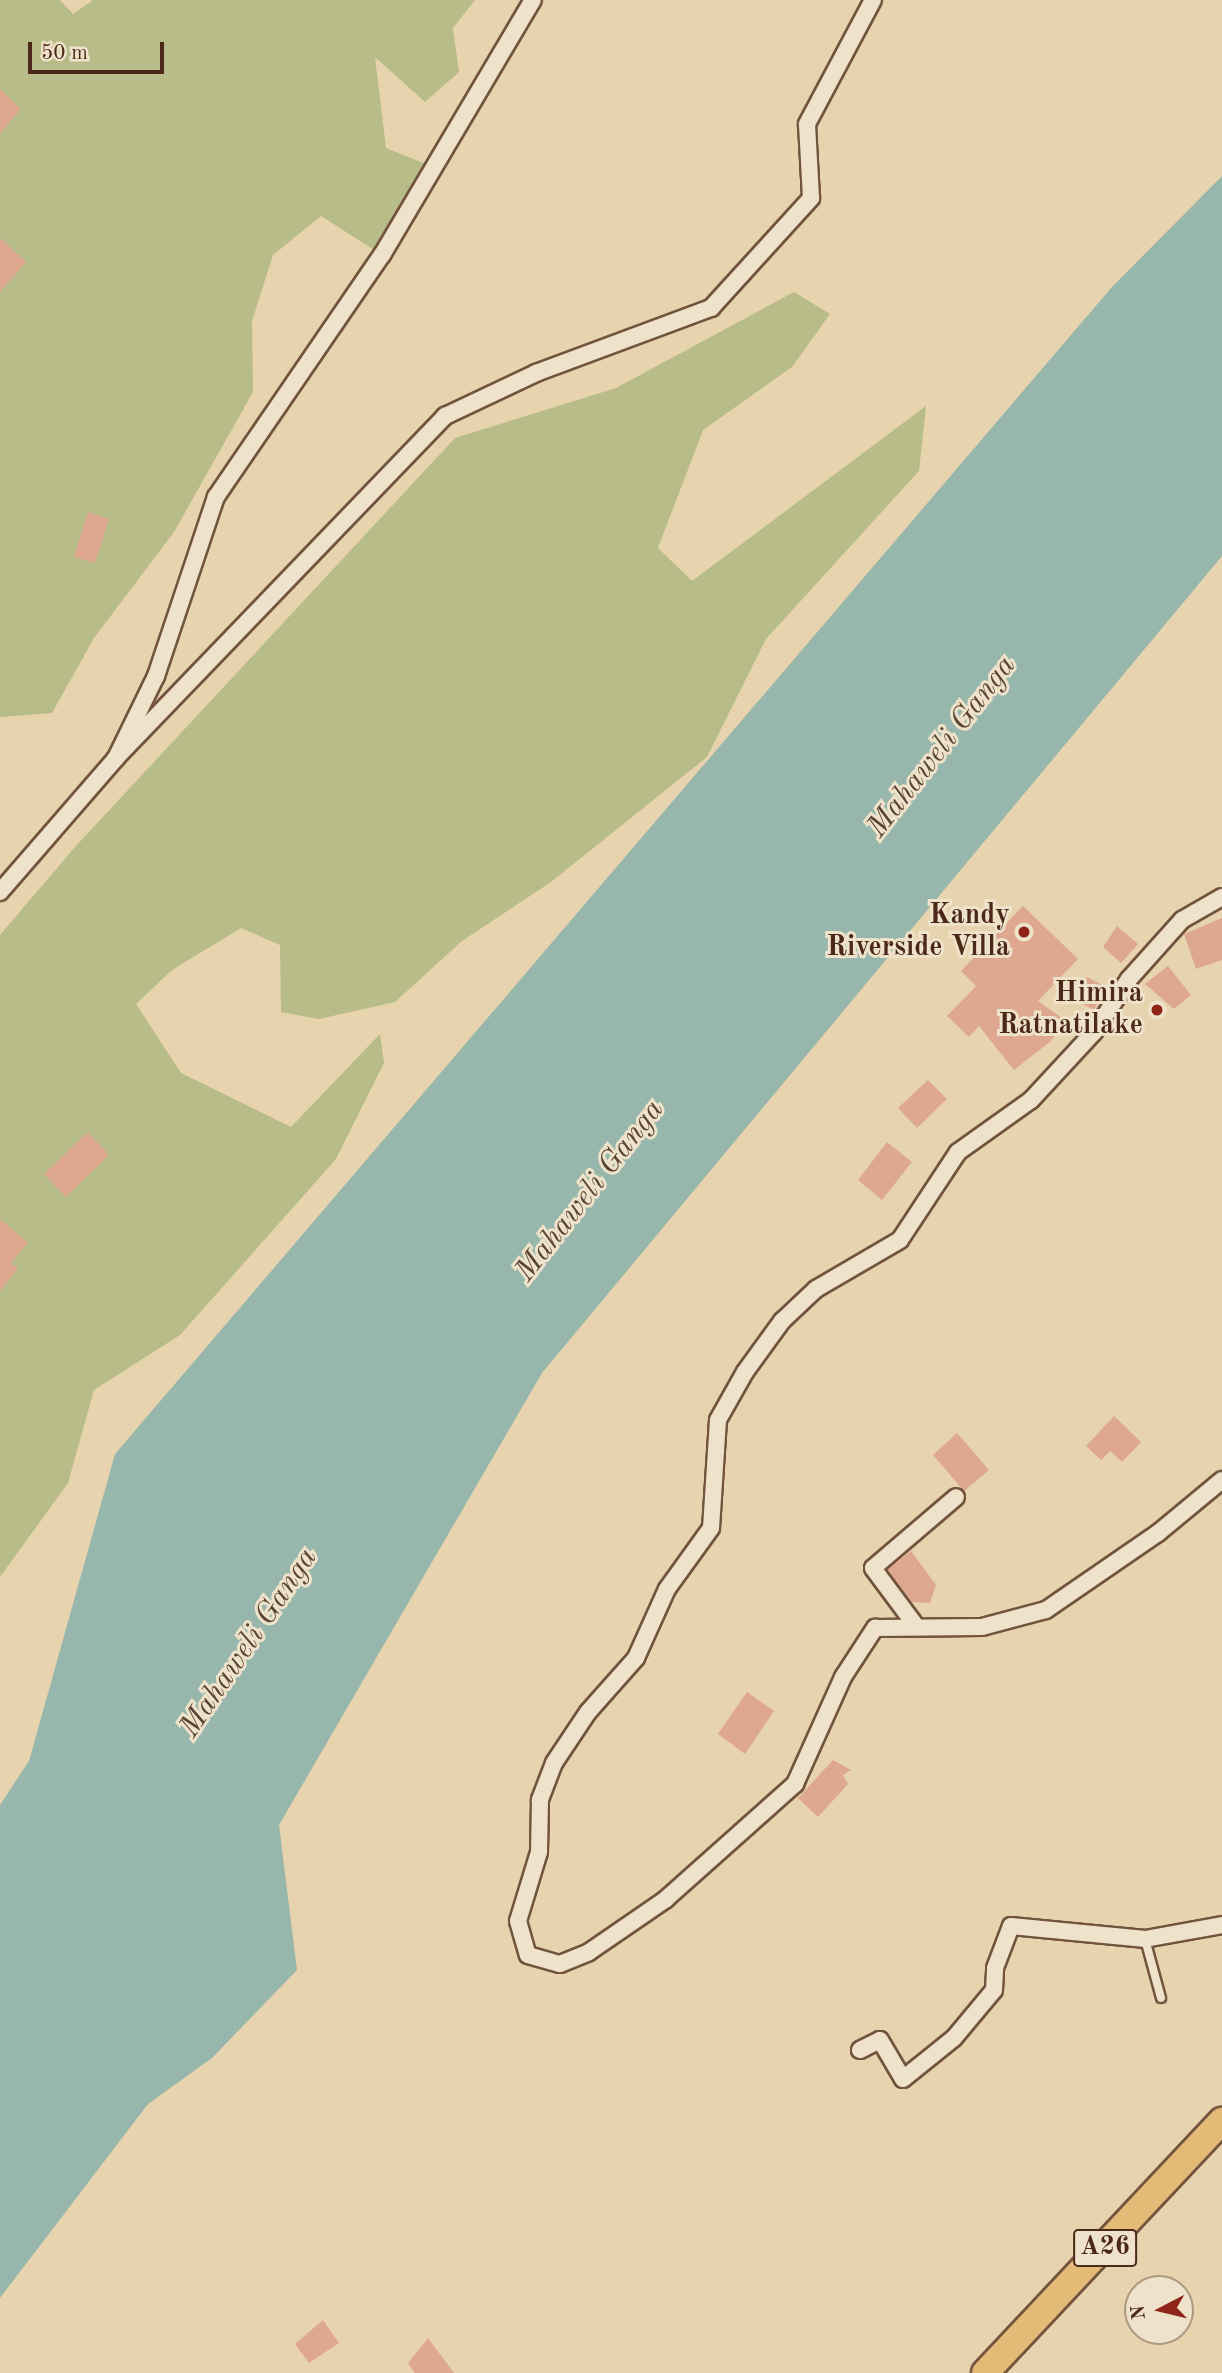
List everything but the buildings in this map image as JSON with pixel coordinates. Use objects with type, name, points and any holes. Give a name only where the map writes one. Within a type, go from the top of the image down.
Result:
[{"type":"highway","name":"A26","points":[[985,2373],[1222,2121]]},
{"type":"street","points":[[116,758],[156,676],[216,497],[382,255],[533,0]]},
{"type":"street","points":[[0,892],[116,758],[445,415],[536,373],[710,308],[811,198],[807,124],[873,0]]},
{"type":"street","points":[[1222,897],[1182,920],[1129,979],[1094,1032],[1031,1100],[958,1152],[901,1240],[816,1289],[782,1321],[745,1372],[718,1420],[711,1528],[667,1588],[635,1658],[588,1712],[554,1763],[540,1800],[539,1852],[518,1921],[528,1955],[560,1964],[580,1956],[666,1899],[796,1784],[843,1676],[875,1628],[982,1627],[1046,1609],[1158,1533],[1222,1480]]},
{"type":"street","points":[[916,1626],[873,1568],[956,1497]]},
{"type":"street","points":[[860,2050],[880,2040],[903,2079],[954,2038],[994,1990],[995,1968],[1011,1926],[1145,1939],[1222,1925]]},
{"type":"lane","points":[[1145,1939],[1161,1998]]},
{"type":"green space","points":[[0,0],[60,0],[73,14],[93,0],[475,0],[453,28],[459,72],[425,102],[375,57],[386,148],[436,168],[382,255],[321,216],[273,255],[252,321],[253,392],[174,532],[94,638],[52,713],[0,717]]},
{"type":"green space","points":[[794,292],[830,314],[792,367],[703,430],[658,548],[692,581],[926,406],[919,471],[766,639],[707,757],[551,882],[462,941],[395,1002],[319,1019],[281,1012],[280,945],[241,928],[172,970],[136,1004],[181,1073],[291,1127],[380,1034],[384,1063],[336,1159],[180,1335],[94,1390],[68,1483],[0,1577],[0,935],[75,847],[455,438],[616,388]]},
{"type":"water","name":"Mahaweli Ganga","points":[[1222,176],[1222,556],[542,1373],[279,1825],[297,1970],[212,2058],[148,2104],[0,2298],[0,1805],[29,1761],[115,1454],[1112,287]]},
{"type":"place","name":"Kandy Riverside Villa","points":[[1024,932]]},
{"type":"place","name":"Himira Ratnatilake","points":[[1157,1010]]}]
